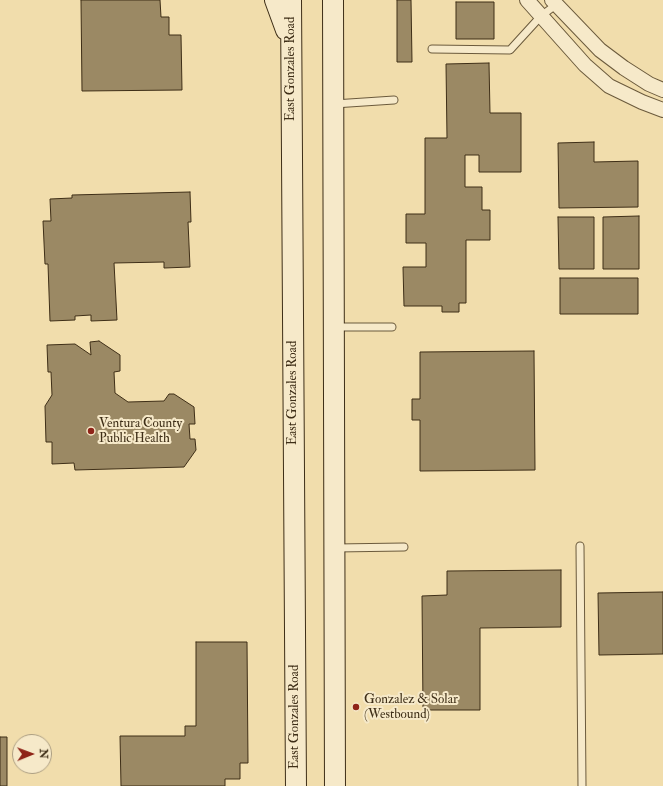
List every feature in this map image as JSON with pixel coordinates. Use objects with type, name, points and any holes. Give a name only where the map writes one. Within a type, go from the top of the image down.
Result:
[{"type":"main road","points":[[275,0],[291,40]]},
{"type":"main road","name":"East Gonzales Road","points":[[291,0],[296,786]]},
{"type":"main road","points":[[333,0],[335,786]]},
{"type":"street","points":[[527,0],[585,65],[610,86],[642,102],[663,110]]},
{"type":"street","points":[[556,2],[600,50],[649,84],[663,90]]},
{"type":"lane","points":[[432,50],[510,50],[556,2]]},
{"type":"lane","points":[[333,104],[394,100]]},
{"type":"lane","points":[[334,327],[392,327]]},
{"type":"lane","points":[[580,546],[582,786]]},
{"type":"lane","points":[[334,548],[404,547]]},
{"type":"building","points":[[81,0],[160,0],[161,17],[169,17],[169,35],[181,35],[182,90],[82,91]]},
{"type":"building","points":[[397,0],[411,0],[412,62],[397,62]]},
{"type":"building","points":[[456,2],[494,2],[494,39],[456,39]]},
{"type":"building","points":[[489,63],[490,113],[521,113],[521,172],[479,172],[479,155],[465,155],[465,187],[482,187],[482,210],[490,210],[490,240],[466,240],[466,303],[459,303],[459,312],[442,312],[442,306],[404,306],[403,267],[426,267],[426,243],[406,243],[406,214],[425,214],[425,138],[447,138],[446,64]]},
{"type":"building","points":[[594,142],[594,162],[638,161],[638,207],[559,208],[558,143]]},
{"type":"building","points":[[190,192],[191,222],[188,222],[190,267],[164,268],[164,262],[114,263],[117,320],[91,321],[91,315],[75,316],[75,320],[50,321],[48,264],[45,264],[43,221],[51,221],[50,199],[72,198],[72,195]]},
{"type":"building","points":[[639,216],[639,269],[603,269],[603,217]]},
{"type":"building","points":[[558,217],[594,217],[594,269],[559,269]]},
{"type":"building","points":[[560,278],[638,278],[638,314],[560,314]]},
{"type":"building","points":[[99,341],[120,355],[120,371],[114,372],[115,393],[128,402],[164,401],[169,394],[174,394],[194,407],[195,424],[189,424],[190,439],[195,439],[196,450],[184,467],[75,470],[74,463],[52,464],[52,442],[46,442],[45,406],[52,395],[51,372],[48,372],[47,345],[75,344],[91,355],[90,342]]},
{"type":"building","points":[[534,351],[535,470],[420,471],[420,420],[412,420],[412,399],[420,399],[420,352]]},
{"type":"building","points":[[561,570],[561,627],[480,628],[480,710],[423,710],[422,596],[447,595],[447,571]]},
{"type":"building","points":[[663,592],[663,654],[599,655],[598,593]]},
{"type":"building","points":[[196,642],[247,642],[248,763],[240,763],[240,779],[225,779],[225,786],[121,786],[120,736],[185,736],[185,726],[196,726]]},
{"type":"building","points":[[0,737],[7,737],[7,786],[0,786]]},
{"type":"place","name":"Ventura County Public Health","points":[[91,431]]},
{"type":"place","name":"Gonzalez & Solar (Westbound)","points":[[356,707]]}]
